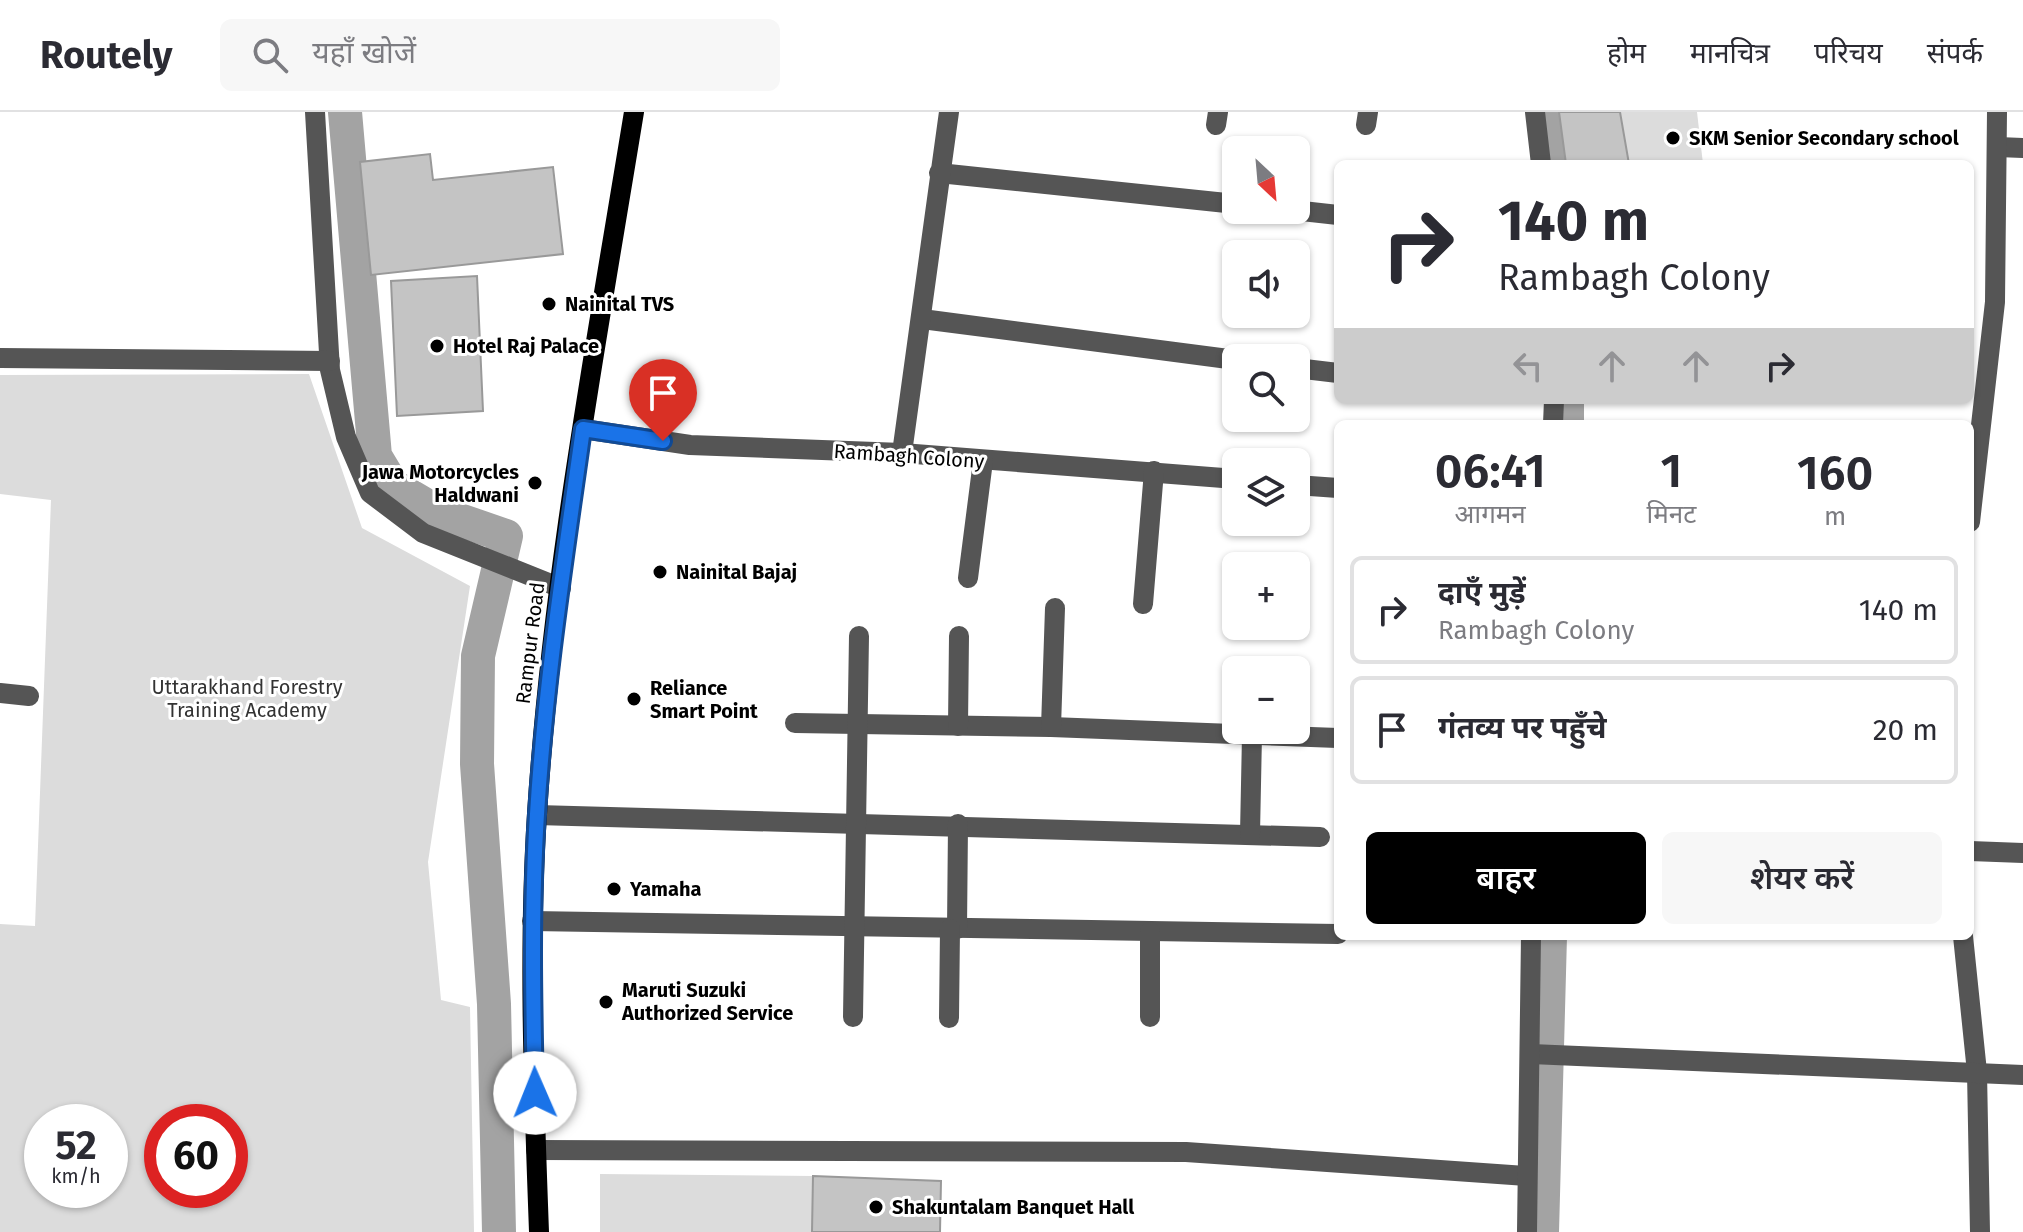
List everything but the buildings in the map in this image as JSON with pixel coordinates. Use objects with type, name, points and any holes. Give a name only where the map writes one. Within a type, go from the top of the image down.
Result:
[{"type":"main road","name":"Rampur Road","points":[[539,1232],[532,921],[548,685],[583,429],[634,112]]},
{"type":"street","points":[[315,112],[330,361],[346,437],[370,493],[423,533],[561,588]]},
{"type":"street","points":[[902,453],[949,112]]},
{"type":"street","points":[[1535,112],[1541,160]]},
{"type":"street","points":[[1974,487],[1995,302],[1997,112]]},
{"type":"street","points":[[1998,147],[2023,148]]},
{"type":"street","points":[[939,173],[1222,203]]},
{"type":"street","points":[[1310,212],[1334,215]]},
{"type":"street","points":[[922,319],[1222,358]]},
{"type":"street","points":[[0,358],[330,361]]},
{"type":"street","points":[[1310,370],[1334,373]]},
{"type":"street","name":"Rambagh Colony","points":[[583,429],[690,445],[902,453],[1222,478]]},
{"type":"street","points":[[968,578],[983,461]]},
{"type":"street","points":[[1143,604],[1154,471]]},
{"type":"street","points":[[1310,486],[1334,488]]},
{"type":"street","points":[[1051,727],[1055,608]]},
{"type":"street","points":[[853,1017],[859,636]]},
{"type":"street","points":[[958,726],[959,636]]},
{"type":"street","points":[[0,693],[29,696]]},
{"type":"street","points":[[795,723],[1051,727],[1222,734]]},
{"type":"street","points":[[1310,737],[1334,738]]},
{"type":"street","points":[[1250,834],[1252,744]]},
{"type":"street","points":[[537,815],[857,821],[1320,837]]},
{"type":"street","points":[[949,1018],[958,824]]},
{"type":"street","points":[[1974,851],[2023,853]]},
{"type":"street","points":[[532,921],[1334,934]]},
{"type":"street","points":[[1150,932],[1150,1017]]},
{"type":"street","points":[[1527,1232],[1527,1176],[1542,1055],[1531,940]]},
{"type":"street","points":[[1963,940],[1977,1072],[1980,1232]]},
{"type":"street","points":[[1542,1055],[2023,1075]]},
{"type":"street","points":[[536,1150],[1186,1152],[1527,1176]]},
{"type":"green space","points":[[1620,112],[1697,112],[1703,160],[1628,160]]},
{"type":"green space","name":"Uttarakhand Forestry Training Academy","points":[[309,374],[362,528],[470,586],[428,862],[441,1000],[470,1007],[474,1232],[0,1232],[0,924],[35,926],[51,500],[0,494],[0,375]]},
{"type":"green space","points":[[600,1174],[813,1176],[812,1232],[600,1232]]},
{"type":"waterway","points":[[345,112],[375,456],[393,486],[439,513],[506,536],[478,656],[477,764],[494,1004],[499,1232]]},
{"type":"waterway","points":[[1549,112],[1555,160]]},
{"type":"waterway","points":[[1567,404],[1567,420]]},
{"type":"waterway","points":[[1542,1232],[1550,940]]},
{"type":"place","name":"SKM Senior Secondary school","points":[[1673,138]]},
{"type":"place","name":"Nainital TVS","points":[[549,304]]},
{"type":"place","name":"Hotel Raj Palace","points":[[437,346]]},
{"type":"place","name":"Jawa Motorcycles Haldwani","points":[[535,483]]},
{"type":"place","name":"Nainital Bajaj","points":[[660,572]]},
{"type":"place","name":"Reliance Smart Point","points":[[634,699]]},
{"type":"place","name":"Yamaha","points":[[614,889]]},
{"type":"place","name":"Maruti Suzuki Authorized Service","points":[[606,1002]]},
{"type":"place","name":"Shakuntalam Banquet Hall","points":[[876,1207]]},
{"type":"route","points":[[535,1093],[532,921],[537,815],[548,685],[583,429],[663,441]]}]
